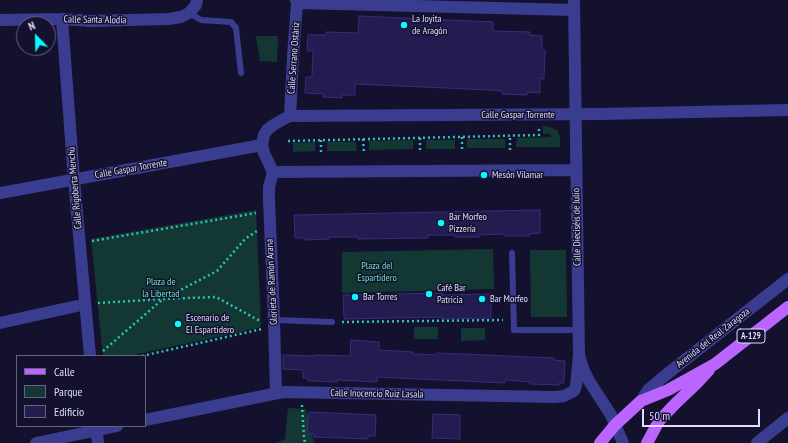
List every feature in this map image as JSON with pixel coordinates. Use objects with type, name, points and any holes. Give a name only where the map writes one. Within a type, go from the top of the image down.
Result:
[{"type":"main road","name":"Avenida del Real Zaragoza","points":[[647,443],[659,421],[715,364],[788,307]]},
{"type":"main road","name":"Avenida del Real Zaragoza","points":[[600,443],[641,400],[668,390],[715,364]]},
{"type":"street","points":[[189,13],[196,5],[197,0]]},
{"type":"street","points":[[297,1],[574,5]]},
{"type":"street","name":"Calle Serrano Ostáriz","points":[[290,116],[297,1]]},
{"type":"street","name":"Calle Dieciséis de Julio","points":[[574,5],[579,355],[584,371],[611,415],[623,443]]},
{"type":"street","name":"Calle Santa Alodia","points":[[0,20],[62,19],[90,21],[169,19],[189,13]]},
{"type":"street","name":"Calle Rigoberta Menchú","points":[[62,19],[74,180],[95,355]]},
{"type":"street","name":"Calle Gaspar Torrente","points":[[0,193],[262,145],[264,135],[267,130],[290,116],[576,114],[788,110]]},
{"type":"street","points":[[262,145],[266,160],[273,172],[576,170]]},
{"type":"street","name":"Glorieta de Ramón Arana","points":[[273,172],[269,187],[268,200],[268,321],[276,393]]},
{"type":"street","name":"Avenida del Real Zaragoza","points":[[641,400],[648,390],[662,378],[788,279]]},
{"type":"street","points":[[0,323],[77,306]]},
{"type":"street","name":"Calle Inocencio Ruiz Lasala","points":[[146,420],[283,392],[564,396],[574,391],[576,386],[579,355]]},
{"type":"street","points":[[757,443],[788,418]]},
{"type":"street","points":[[36,443],[97,428],[107,427]]},
{"type":"street","points":[[97,428],[98,443]]},
{"type":"lane","points":[[189,13],[201,20],[231,22],[236,28],[241,73]]},
{"type":"lane","points":[[512,253],[514,330],[579,330]]},
{"type":"lane","points":[[268,321],[332,322]]},
{"type":"path","points":[[288,141],[539,135],[539,124]]},
{"type":"path","points":[[510,136],[510,150]]},
{"type":"path","points":[[462,137],[462,151]]},
{"type":"path","points":[[420,138],[420,152]]},
{"type":"path","points":[[363,139],[364,153]]},
{"type":"path","points":[[321,140],[321,154]]},
{"type":"path","points":[[90,242],[259,212]]},
{"type":"path","points":[[95,355],[163,299],[217,270],[245,239],[260,229]]},
{"type":"path","points":[[95,304],[216,297],[268,321]]},
{"type":"path","points":[[332,322],[513,320]]},
{"type":"path","points":[[146,355],[263,329]]},
{"type":"path","points":[[301,393],[305,443]]},
{"type":"green space","points":[[256,36],[278,36],[277,62],[260,61]]},
{"type":"green space","points":[[543,126],[550,127],[558,131],[560,147],[516,147],[517,138],[551,137],[551,134],[543,134]]},
{"type":"green space","points":[[467,139],[505,139],[505,148],[467,148]]},
{"type":"green space","points":[[413,140],[413,149],[369,150],[369,141]]},
{"type":"green space","points":[[426,140],[455,140],[455,149],[426,149]]},
{"type":"green space","points":[[315,142],[315,151],[293,152],[293,143]]},
{"type":"green space","points":[[327,142],[356,142],[357,151],[327,151]]},
{"type":"green space","name":"Plaza de la Libertad","points":[[256,210],[261,326],[258,328],[134,355],[103,355],[91,239]]},
{"type":"green space","name":"Plaza del Espartidero","points":[[493,249],[494,289],[342,293],[342,252]]},
{"type":"green space","points":[[530,250],[566,250],[567,317],[531,317]]},
{"type":"green space","points":[[414,327],[438,327],[438,339],[414,339]]},
{"type":"green space","points":[[461,328],[485,328],[485,340],[461,341]]},
{"type":"green space","points":[[288,408],[306,409],[314,443],[277,443],[285,439]]},
{"type":"building","points":[[359,16],[493,22],[493,31],[530,32],[530,35],[542,36],[542,50],[545,50],[544,79],[540,78],[540,93],[527,92],[527,95],[502,94],[502,91],[490,90],[355,84],[355,95],[342,95],[342,98],[323,97],[323,94],[305,93],[306,77],[312,77],[313,51],[307,51],[308,35],[326,35],[326,32],[358,33]]},
{"type":"building","points":[[540,210],[540,233],[529,234],[529,236],[505,236],[505,234],[479,235],[479,237],[428,235],[428,238],[358,239],[357,237],[329,237],[329,239],[305,240],[305,238],[295,238],[294,215]]},
{"type":"building","points":[[442,293],[442,295],[491,294],[491,318],[442,319],[442,317],[344,319],[343,295]]},
{"type":"building","points":[[351,340],[379,342],[379,350],[413,352],[413,354],[437,355],[437,353],[554,358],[554,360],[565,361],[564,383],[559,383],[559,385],[530,384],[530,382],[505,380],[505,383],[377,377],[377,382],[337,380],[337,382],[308,381],[309,379],[303,378],[303,370],[283,369],[283,355],[350,356]]},
{"type":"building","points":[[309,412],[376,415],[375,436],[368,436],[368,439],[314,437],[314,434],[307,434]]},
{"type":"building","points":[[433,414],[460,415],[460,439],[432,438]]},
{"type":"place","name":"La Joyita de Aragón","points":[[404,25]]},
{"type":"place","name":"Mesón Vilamar","points":[[484,175]]},
{"type":"place","name":"Bar Morfeo Pizzería","points":[[441,223]]},
{"type":"place","name":"Café Bar Patricia","points":[[429,294]]},
{"type":"place","name":"Bar Torres","points":[[355,297]]},
{"type":"place","name":"Bar Morfeo","points":[[482,299]]},
{"type":"place","name":"Escenario de El Espartidero","points":[[178,324]]}]
